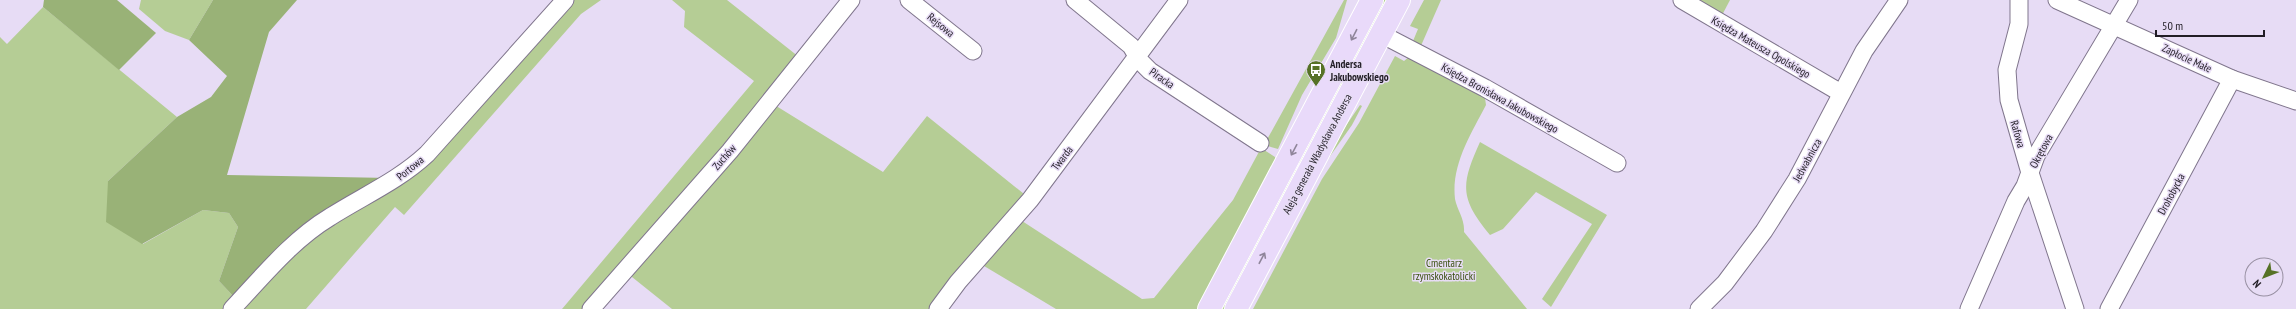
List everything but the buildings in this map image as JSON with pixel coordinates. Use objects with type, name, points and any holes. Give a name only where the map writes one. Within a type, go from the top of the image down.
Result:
[{"type":"main road","name":"Aleja generała Władysława Andersa","points":[[1210,309],[1372,0]]},
{"type":"main road","name":"Aleja generała Władysława Andersa","points":[[1236,309],[1399,0]]},
{"type":"street","name":"Portowa","points":[[232,309],[303,236],[329,217],[411,169],[433,148],[565,0]]},
{"type":"street","name":"Zuchów","points":[[591,309],[730,151],[851,0]]},
{"type":"street","name":"Rejsowa","points":[[909,0],[973,51]]},
{"type":"street","name":"Piracka","points":[[1075,0],[1131,46],[1150,71],[1260,143]]},
{"type":"street","name":"Twarda","points":[[938,309],[958,282],[1030,200],[1179,0]]},
{"type":"street","name":"Księdza Mateusza Opolskiego","points":[[1682,0],[1841,93]]},
{"type":"street","name":"Jedwabnicza","points":[[1699,309],[1725,283],[1767,226],[1797,179],[1864,51],[1899,0]]},
{"type":"street","name":"Rafowa","points":[[2019,0],[2019,24],[2008,70],[2007,85],[2009,100],[2030,173],[2075,309]]},
{"type":"street","name":"Zapłocie Małe","points":[[2057,0],[2114,24],[2232,79],[2296,101]]},
{"type":"street","name":"Okrętowa","points":[[1969,309],[2030,173],[2036,156],[2129,0]]},
{"type":"street","name":"Księdza Bronisława Jakubowskiego","points":[[1381,34],[1485,88],[1617,163]]},
{"type":"street","name":"Drohobycka","points":[[2109,309],[2232,79]]},
{"type":"green space","points":[[44,0],[117,0],[156,33],[119,70],[43,7]]},
{"type":"green space","points":[[141,0],[213,0],[189,40],[165,31],[139,9]]},
{"type":"green space","points":[[213,0],[297,0],[269,32],[227,175],[390,178],[235,298],[219,281],[238,227],[229,213],[203,210],[142,244],[106,222],[108,181],[177,117],[211,97],[227,76],[189,40]]},
{"type":"green space","points":[[572,0],[601,0],[581,14],[404,215],[395,207],[306,309],[238,309],[307,240],[393,187]]},
{"type":"green space","points":[[672,0],[727,0],[799,57],[587,309],[562,309],[754,81],[684,27],[685,11]]},
{"type":"green space","points":[[1344,0],[1347,0],[1336,38],[1302,95],[1278,149],[1264,145]]},
{"type":"green space","points":[[1382,0],[1390,0],[1303,165],[1296,161]]},
{"type":"green space","points":[[1424,0],[1441,0],[1420,48],[1413,41],[1418,29],[1410,26]]},
{"type":"green space","points":[[1688,0],[1730,0],[1720,19]]},
{"type":"green space","points":[[43,7],[177,117],[108,181],[143,244],[203,210],[229,213],[238,227],[219,281],[235,298],[225,309],[0,309],[0,37],[7,44]]},
{"type":"green space","name":"Cmentarz rzymskokatolicki","points":[[1395,56],[1404,61],[1410,56],[1485,98],[1486,105],[1463,150],[1459,162],[1456,174],[1455,199],[1462,219],[1464,232],[1527,309],[1253,309],[1322,179],[1359,123]]},
{"type":"green space","points":[[773,104],[883,172],[927,116],[1029,198],[934,309],[672,309],[627,273]]},
{"type":"green space","points":[[1360,105],[1362,106],[1352,125],[1321,169],[1326,155]]},
{"type":"green space","points":[[1480,142],[1607,215],[1551,307],[1542,299],[1592,224],[1536,192],[1503,229],[1490,235],[1473,211],[1468,200],[1466,190],[1469,169]]},
{"type":"green space","points":[[1261,148],[1275,157],[1276,161],[1199,309],[1056,309],[979,263],[1019,219],[1142,299],[1154,298],[1233,200]]},
{"type":"green space","points":[[1293,170],[1297,170],[1225,309],[1219,309]]},
{"type":"place","name":"Andersa Jakubowskiego","points":[[1316,87]]}]
